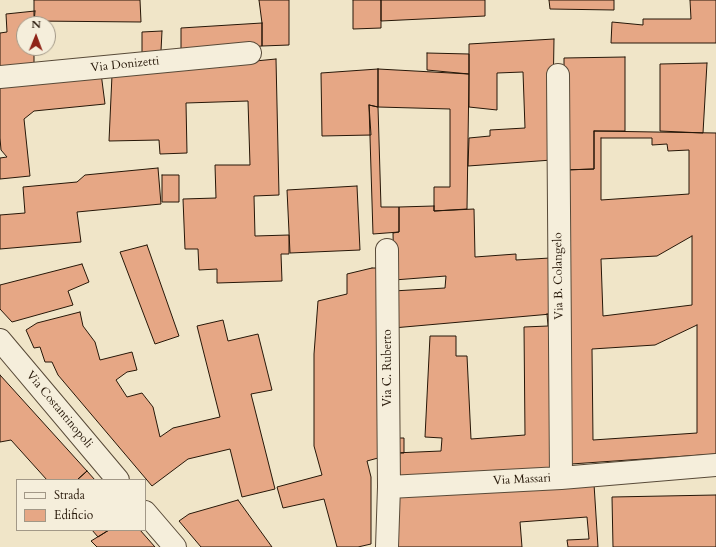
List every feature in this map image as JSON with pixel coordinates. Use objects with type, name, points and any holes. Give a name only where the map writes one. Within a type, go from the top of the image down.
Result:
[{"type":"street","name":"Via Donizetti","points":[[0,77],[250,53]]},
{"type":"street","name":"Via B. Colangelo","points":[[558,75],[561,478]]},
{"type":"street","name":"Via C. Ruberto","points":[[387,250],[389,487]]},
{"type":"street","name":"Via Costantinopoli","points":[[0,340],[117,479]]},
{"type":"street","name":"Via Massari","points":[[389,487],[561,478],[716,465]]},
{"type":"street","points":[[387,547],[389,487]]},
{"type":"street","points":[[146,513],[175,547]]},
{"type":"building","points":[[34,0],[140,0],[141,22],[56,21],[56,16],[34,16]]},
{"type":"building","points":[[259,0],[289,0],[289,45],[262,46],[262,23]]},
{"type":"building","points":[[353,0],[381,0],[381,28],[353,29]]},
{"type":"building","points":[[381,0],[485,0],[485,16],[381,21]]},
{"type":"building","points":[[549,0],[614,0],[614,10],[550,9]]},
{"type":"building","points":[[690,0],[716,0],[716,43],[611,43],[612,22],[643,25],[643,19],[691,19]]},
{"type":"building","points":[[35,11],[35,16],[16,16],[16,56],[34,56],[34,69],[0,72],[0,33],[7,32],[6,14]]},
{"type":"building","points":[[262,23],[262,46],[181,53],[181,28]]},
{"type":"building","points":[[162,31],[161,51],[142,53],[142,32]]},
{"type":"building","points":[[554,39],[552,160],[468,166],[469,138],[490,136],[490,130],[525,128],[523,72],[497,73],[497,110],[469,107],[469,44]]},
{"type":"building","points":[[427,53],[469,54],[469,74],[427,70]]},
{"type":"building","points":[[625,57],[625,131],[594,131],[594,169],[564,170],[564,58]]},
{"type":"building","points":[[276,59],[279,195],[254,196],[255,236],[289,235],[289,254],[281,254],[282,281],[217,283],[217,269],[199,270],[198,249],[185,249],[183,199],[216,198],[215,165],[250,165],[248,101],[186,103],[187,153],[160,154],[159,140],[109,141],[112,75]]},
{"type":"building","points":[[707,63],[703,133],[660,131],[660,64]]},
{"type":"building","points":[[378,69],[469,74],[467,209],[434,211],[434,187],[450,187],[450,109],[378,107]]},
{"type":"building","points":[[378,69],[378,107],[369,105],[371,135],[322,136],[321,73]]},
{"type":"building","points":[[101,73],[105,104],[34,111],[24,119],[30,176],[0,179],[0,158],[7,157],[1,150],[0,83]]},
{"type":"building","points":[[369,105],[378,107],[381,207],[399,207],[399,232],[373,234]]},
{"type":"building","points":[[594,131],[716,133],[716,454],[571,464],[564,170],[594,169]],"holes":[[[601,138],[652,138],[652,145],[667,144],[668,151],[689,150],[689,194],[601,200]],[[692,236],[692,305],[603,316],[601,259],[657,256]],[[697,325],[697,433],[593,440],[592,349],[655,345]]]},
{"type":"building","points":[[158,168],[161,204],[77,212],[81,242],[0,249],[0,215],[25,213],[23,187],[77,182],[85,175]]},
{"type":"building","points":[[162,175],[179,175],[179,202],[162,202]]},
{"type":"building","points":[[357,186],[360,250],[290,253],[287,190]]},
{"type":"building","points":[[434,206],[434,211],[474,209],[475,257],[516,254],[516,260],[550,258],[551,314],[393,328],[393,291],[445,288],[446,276],[394,280],[393,233],[399,232],[399,207]]},
{"type":"building","points":[[147,245],[179,336],[155,344],[120,252]]},
{"type":"building","points":[[82,264],[89,282],[68,291],[73,305],[12,322],[0,309],[0,285]]},
{"type":"building","points":[[372,268],[379,268],[378,458],[367,461],[371,477],[371,544],[358,547],[337,547],[324,499],[283,508],[277,487],[322,475],[314,446],[314,354],[318,301],[347,294],[347,274]]},
{"type":"building","points":[[80,312],[83,326],[95,342],[100,360],[132,352],[137,370],[127,372],[116,380],[127,397],[142,393],[153,407],[160,437],[173,428],[220,417],[197,326],[223,320],[228,341],[258,334],[272,390],[251,394],[275,489],[242,497],[230,449],[188,459],[152,486],[58,375],[52,362],[45,362],[40,347],[34,348],[26,330],[37,323]]},
{"type":"building","points":[[547,314],[551,314],[550,468],[393,481],[394,453],[441,451],[442,438],[425,437],[430,336],[456,336],[456,356],[467,356],[471,439],[525,435],[524,327],[548,326]]},
{"type":"building","points":[[0,375],[87,471],[78,479],[46,479],[11,440],[0,442]]},
{"type":"building","points":[[393,438],[404,438],[404,453],[394,453]]},
{"type":"building","points":[[87,471],[94,479],[78,479]]},
{"type":"building","points":[[594,484],[598,547],[568,547],[567,540],[589,539],[587,517],[520,522],[522,547],[395,547],[393,495]]},
{"type":"building","points":[[716,495],[716,547],[613,547],[612,497]]},
{"type":"building","points":[[238,500],[272,547],[201,547],[179,521],[189,514]]},
{"type":"building","points":[[93,531],[107,531],[98,537]]},
{"type":"building","points":[[107,531],[141,531],[155,547],[97,547],[91,541]]}]
